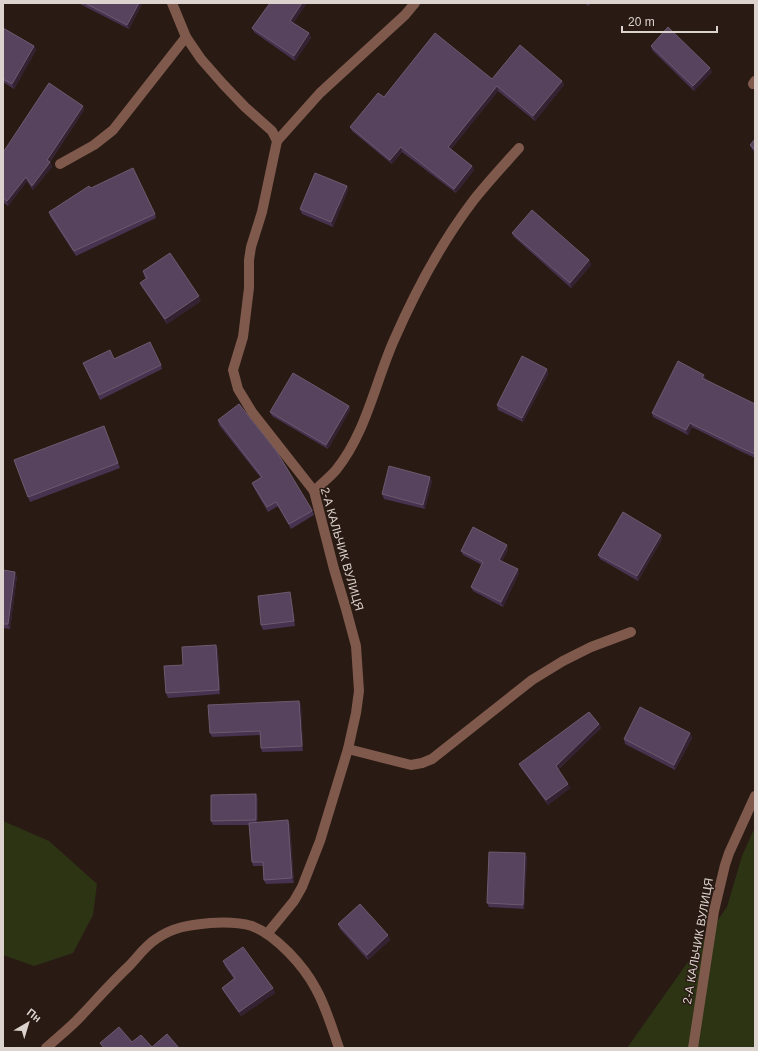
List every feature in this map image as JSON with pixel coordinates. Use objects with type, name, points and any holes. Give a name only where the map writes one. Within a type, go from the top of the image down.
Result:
[{"type":"street","points":[[172,3],[186,37],[201,59],[245,107],[272,131],[277,141],[320,93],[405,15],[414,3]]},
{"type":"street","points":[[60,164],[94,145],[113,130],[186,37]]},
{"type":"street","name":"2-А КАЛЬЧИК ВУЛИЦЯ","points":[[267,934],[294,902],[302,887],[320,841],[348,749],[359,691],[356,646],[334,569],[314,490],[252,412],[238,389],[234,370],[243,337],[249,288],[249,260],[251,247],[262,212],[277,141]]},
{"type":"street","points":[[314,490],[335,470],[346,455],[360,428],[394,340],[418,290],[436,258],[473,201],[519,148]]},
{"type":"street","points":[[348,749],[411,765],[432,759],[538,676],[577,654],[631,632]]},
{"type":"street","name":"2-А КАЛЬЧИК ВУЛИЦЯ","points":[[693,1048],[714,911],[725,865],[755,796]]},
{"type":"street","points":[[46,1048],[81,1016],[116,978],[155,940],[176,928],[222,922],[239,923],[252,926],[267,934],[302,968],[316,988],[331,1022],[339,1048]]},
{"type":"green space","points":[[3,821],[49,841],[97,884],[93,915],[73,953],[34,966],[3,955]]},
{"type":"green space","points":[[755,827],[755,1048],[627,1048],[727,907],[742,856]]},
{"type":"building","points":[[85,3],[139,3],[127,25]]},
{"type":"building","points":[[270,3],[302,3],[290,21],[309,33],[294,56],[252,28]]},
{"type":"building","points":[[668,27],[710,68],[693,86],[651,46]]},
{"type":"building","points":[[3,28],[34,46],[12,84],[3,79]]},
{"type":"building","points":[[435,33],[492,79],[520,45],[562,81],[533,116],[497,86],[448,147],[472,166],[454,189],[401,147],[390,160],[350,127],[378,93],[384,97]]},
{"type":"building","points":[[49,83],[83,106],[47,160],[50,162],[32,186],[26,177],[7,201],[3,198],[3,150],[4,151]]},
{"type":"building","points":[[755,139],[755,150],[750,145]]},
{"type":"building","points":[[133,168],[155,214],[74,251],[49,212],[89,186],[91,188]]},
{"type":"building","points":[[315,173],[347,186],[331,222],[300,209]]},
{"type":"building","points":[[532,210],[589,260],[570,283],[512,233]]},
{"type":"building","points":[[170,253],[199,296],[165,319],[140,283],[147,278],[143,271]]},
{"type":"building","points":[[150,342],[161,365],[99,395],[83,363],[110,350],[114,359]]},
{"type":"building","points":[[522,356],[547,369],[522,418],[497,405]]},
{"type":"building","points":[[678,361],[704,375],[702,378],[755,404],[755,454],[690,423],[686,430],[652,413]]},
{"type":"building","points":[[293,373],[349,406],[326,445],[270,412]]},
{"type":"building","points":[[239,404],[277,452],[312,510],[289,524],[276,502],[267,507],[252,483],[262,477],[218,420]]},
{"type":"building","points":[[104,426],[118,463],[28,497],[14,460]]},
{"type":"building","points":[[389,466],[430,477],[423,505],[382,494]]},
{"type":"building","points":[[623,512],[661,535],[637,576],[598,555]]},
{"type":"building","points":[[473,527],[507,545],[499,560],[518,569],[501,602],[471,587],[483,562],[461,551]]},
{"type":"building","points":[[3,570],[15,572],[8,624],[3,624]]},
{"type":"building","points":[[290,592],[294,621],[261,625],[258,596]]},
{"type":"building","points":[[216,645],[219,690],[166,693],[164,666],[183,665],[182,647]]},
{"type":"building","points":[[299,701],[302,746],[261,748],[260,731],[210,733],[208,705]]},
{"type":"building","points":[[640,707],[690,733],[674,765],[624,739]]},
{"type":"building","points":[[589,712],[599,724],[556,766],[568,784],[546,800],[519,764]]},
{"type":"building","points":[[256,794],[256,820],[211,821],[211,795]]},
{"type":"building","points":[[288,820],[292,878],[264,880],[263,862],[252,862],[249,823]]},
{"type":"building","points":[[489,852],[525,853],[523,905],[487,903]]},
{"type":"building","points":[[360,904],[388,935],[367,955],[338,924]]},
{"type":"building","points":[[243,947],[273,988],[239,1012],[222,988],[235,978],[223,961]]},
{"type":"building","points":[[119,1027],[132,1042],[141,1035],[152,1047],[167,1034],[179,1048],[104,1048],[100,1043]]}]
